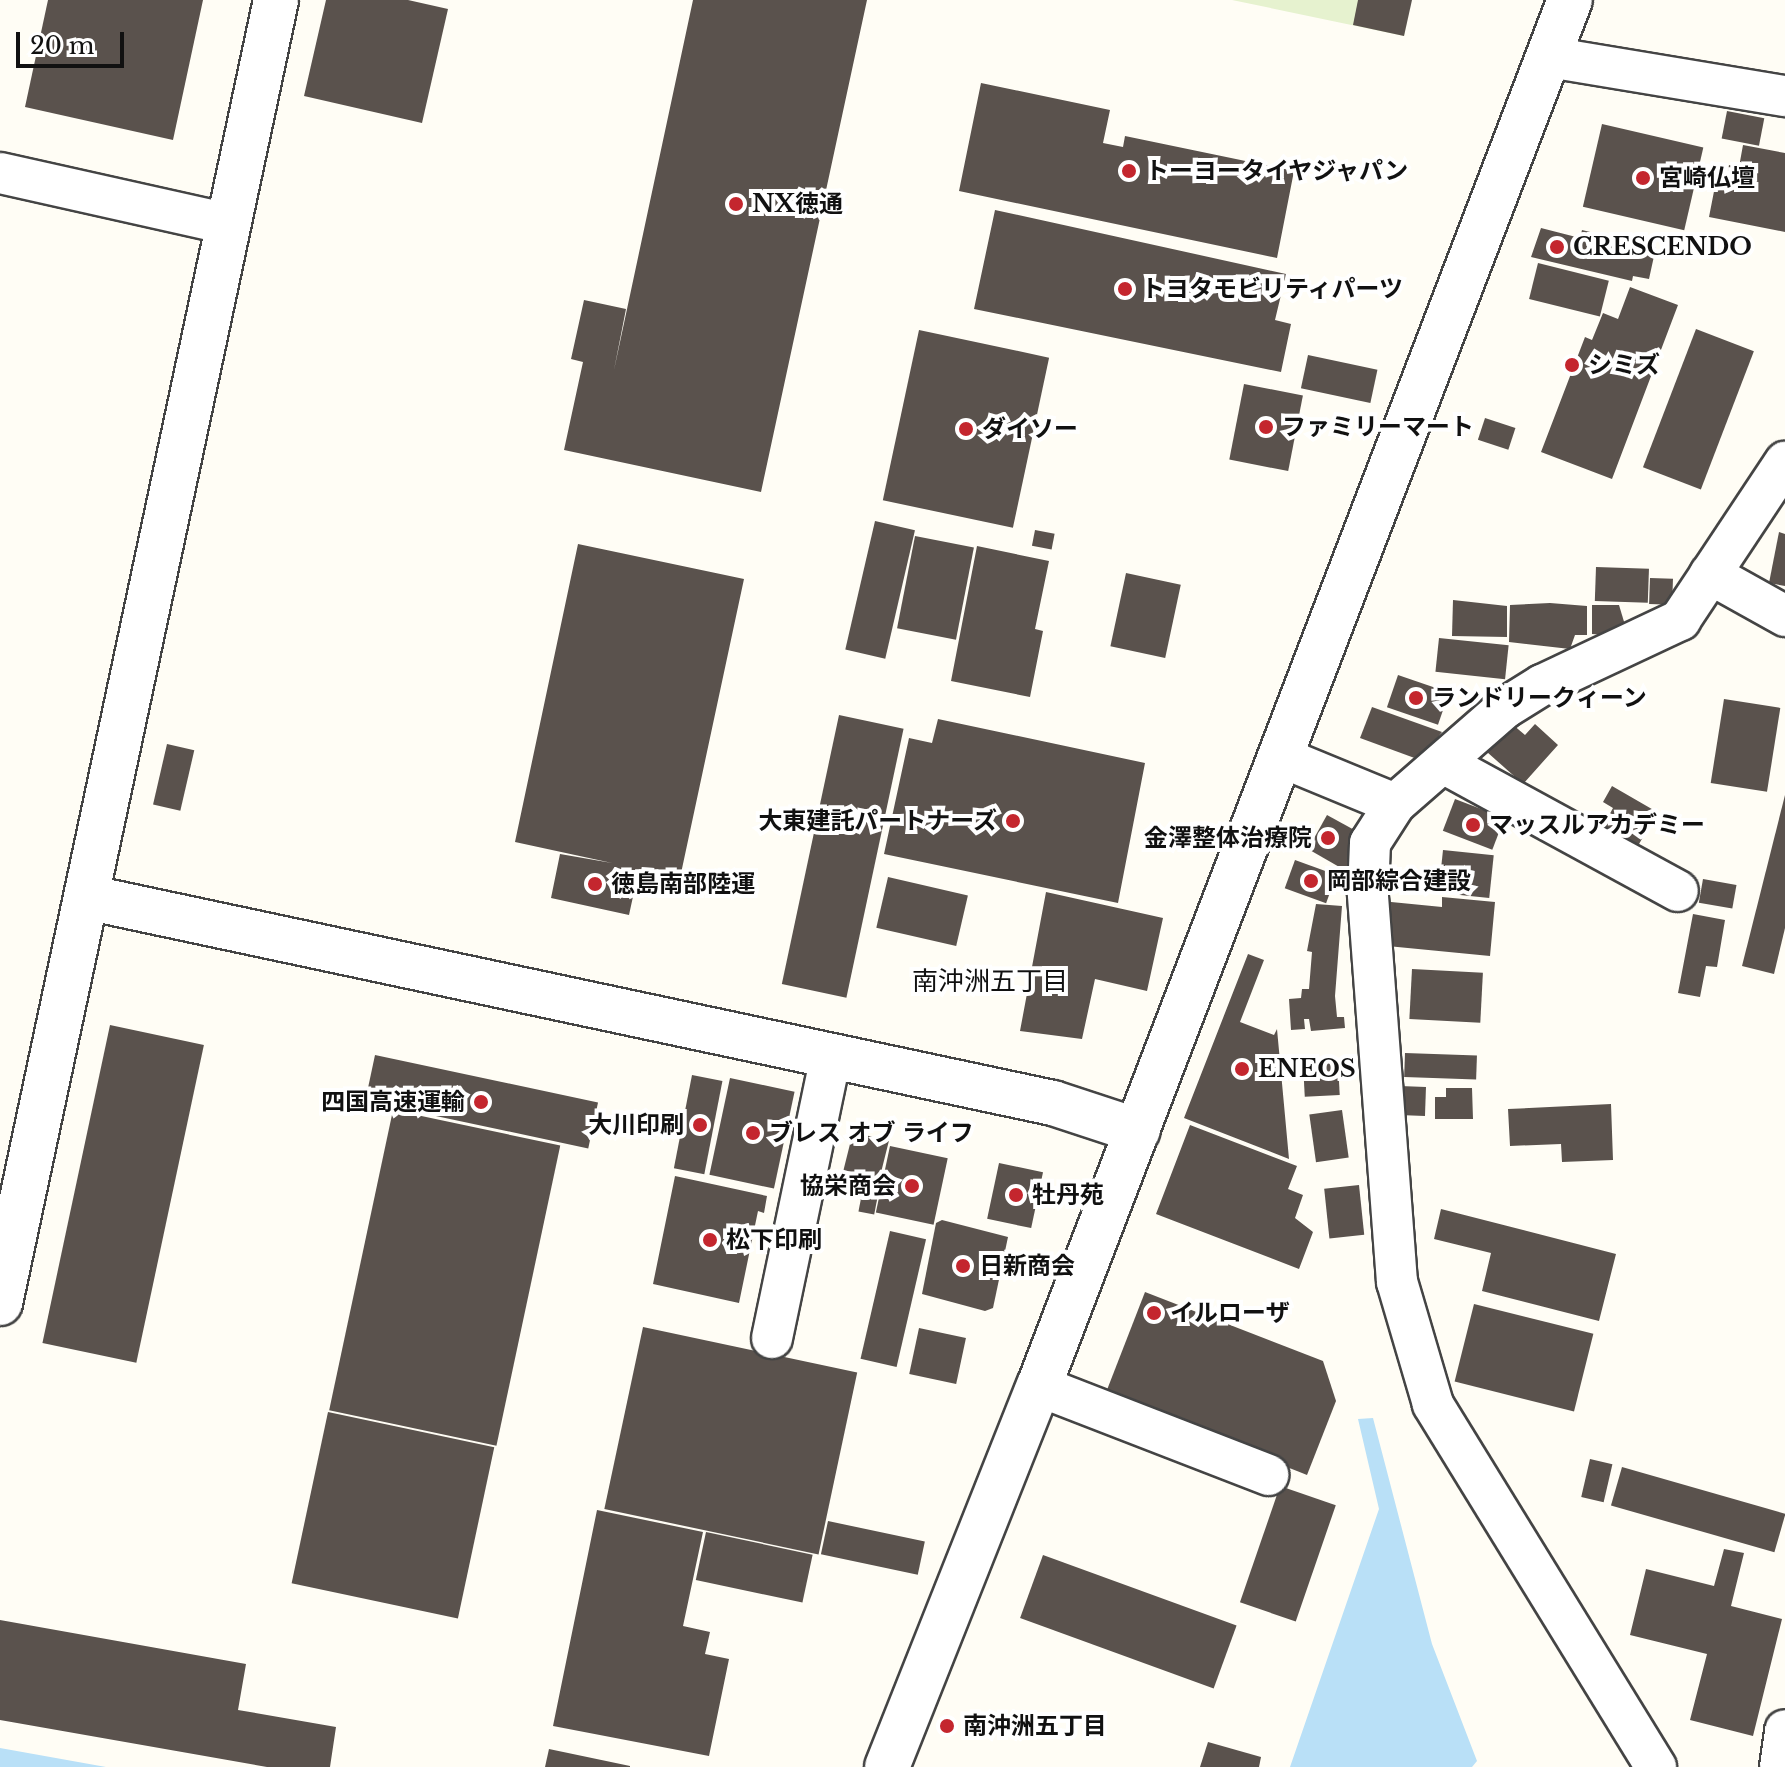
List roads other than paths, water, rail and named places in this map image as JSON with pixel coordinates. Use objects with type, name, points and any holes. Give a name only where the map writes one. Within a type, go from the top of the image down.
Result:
[{"type":"street","points":[[0,1303],[276,0]]},
{"type":"street","points":[[887,1767],[1138,1131],[1570,0]]},
{"type":"street","points":[[1549,57],[1785,96]]},
{"type":"street","points":[[0,173],[229,224]]},
{"type":"street","points":[[1656,1767],[1433,1404],[1397,1282],[1368,893],[1370,843],[1395,804],[1445,764],[1505,708],[1542,685],[1680,620],[1785,462]]},
{"type":"street","points":[[1710,574],[1785,616]]},
{"type":"street","points":[[1281,757],[1395,804]]},
{"type":"street","points":[[1445,764],[1678,891]]},
{"type":"street","points":[[86,897],[1053,1103],[1138,1131]]},
{"type":"street","points":[[772,1338],[831,1056]]},
{"type":"street","points":[[1039,1386],[1268,1475]]},
{"type":"street","points":[[1780,1767],[1785,1730]]},
{"type":"water","points":[[1373,1418],[1432,1644],[1477,1761],[1472,1767],[1290,1767],[1379,1509],[1358,1419]]},
{"type":"water","points":[[0,1748],[106,1767],[0,1767]]},
{"type":"place","name":"トーヨータイヤジャパン","points":[[1129,171]]},
{"type":"place","name":"宮崎仏壇","points":[[1643,178]]},
{"type":"place","name":"NX徳通","points":[[736,204]]},
{"type":"place","name":"CRESCENDO","points":[[1557,247]]},
{"type":"place","name":"トヨタモビリティパーツ","points":[[1125,289]]},
{"type":"place","name":"シミズ","points":[[1572,365]]},
{"type":"place","name":"ファミリーマート","points":[[1266,427]]},
{"type":"place","name":"ダイソー","points":[[966,429]]},
{"type":"place","name":"ランドリークィーン","points":[[1416,698]]},
{"type":"place","name":"大東建託パートナーズ","points":[[1013,821]]},
{"type":"place","name":"マッスルアカデミー","points":[[1473,825]]},
{"type":"place","name":"金澤整体治療院","points":[[1328,838]]},
{"type":"place","name":"岡部綜合建設","points":[[1311,881]]},
{"type":"place","name":"徳島南部陸運","points":[[595,884]]},
{"type":"place","name":"ENEOS","points":[[1242,1069]]},
{"type":"place","name":"四国高速運輸","points":[[481,1102]]},
{"type":"place","name":"大川印刷","points":[[700,1125]]},
{"type":"place","name":"ブレス オブ ライフ","points":[[753,1133]]},
{"type":"place","name":"協栄商会","points":[[912,1186]]},
{"type":"place","name":"牡丹苑","points":[[1016,1195]]},
{"type":"place","name":"松下印刷","points":[[710,1240]]},
{"type":"place","name":"日新商会","points":[[963,1266]]},
{"type":"place","name":"イルローザ","points":[[1154,1313]]},
{"type":"place","name":"南沖洲五丁目","points":[[947,1726]]},
{"type":"district","name":"南沖洲五丁目","points":[[990,982]]}]
